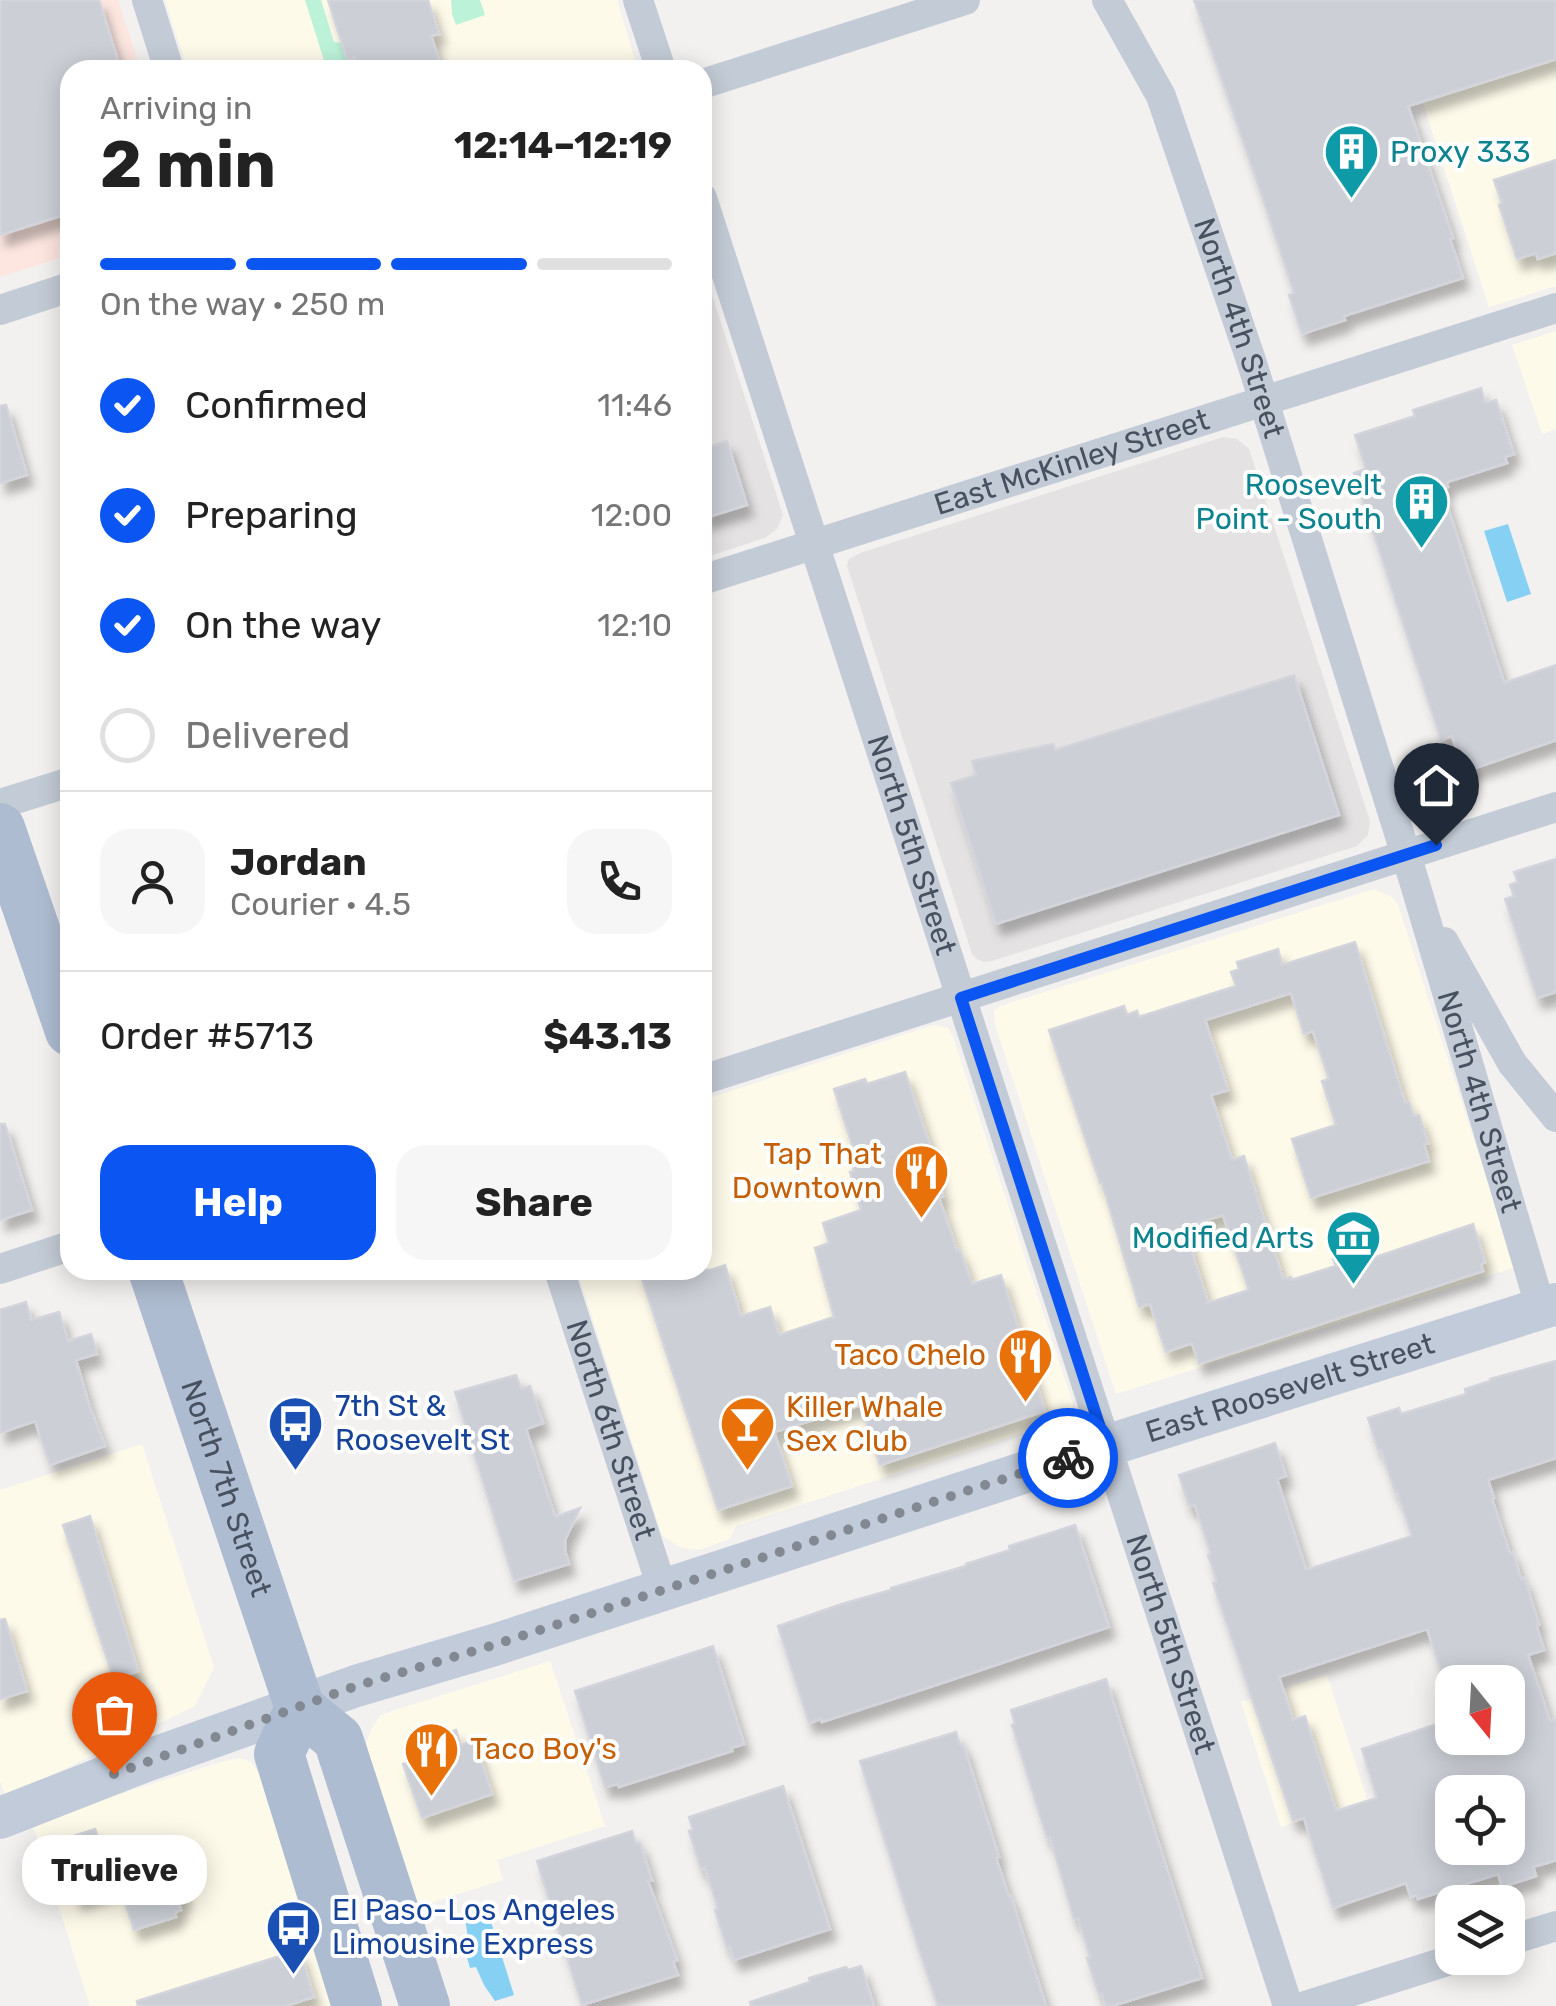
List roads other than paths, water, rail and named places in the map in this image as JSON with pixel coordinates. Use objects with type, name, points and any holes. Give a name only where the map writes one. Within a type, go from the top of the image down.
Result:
[{"type":"main road","points":[[5,860],[60,1005]]},
{"type":"main road","name":"North 7th Street","points":[[156,1280],[300,1708]]},
{"type":"main road","points":[[357,2006],[280,1754],[300,1708],[338,1738],[425,2006]]},
{"type":"street","points":[[147,0],[167,60]]},
{"type":"street","points":[[638,0],[658,60]]},
{"type":"street","points":[[712,81],[965,0]]},
{"type":"street","name":"North 4th Street","points":[[1107,0],[1162,96],[1264,401],[1548,1306]]},
{"type":"street","name":"North 5th Street","points":[[712,229],[1288,2006]]},
{"type":"street","points":[[0,310],[60,291]]},
{"type":"street","name":"East McKinley Street","points":[[712,577],[1556,308]]},
{"type":"street","points":[[0,804],[60,785]]},
{"type":"street","points":[[712,1077],[1556,807]]},
{"type":"street","name":"North 4th Street","points":[[1418,896],[1512,1063],[1556,1117]]},
{"type":"street","points":[[0,1269],[60,1249]]},
{"type":"street","name":"North 6th Street","points":[[561,1280],[663,1590]]},
{"type":"street","name":"East Roosevelt Street","points":[[0,1818],[356,1686],[1548,1306]]},
{"type":"street","points":[[1525,1936],[1556,1926]]},
{"type":"street","points":[[1305,2006],[1435,1965]]},
{"type":"water","points":[[1508,524],[1531,594],[1507,602],[1484,531]]},
{"type":"water","points":[[486,1906],[514,1995],[495,2001],[476,1967],[470,1968],[464,1947],[469,1945],[467,1912]]},
{"type":"place","name":"Proxy 333","points":[[1351,201]]},
{"type":"place","name":"Roosevelt Point - South","points":[[1421,551]]},
{"type":"place","name":"Tap That Downtown","points":[[921,1220]]},
{"type":"place","name":"Modified Arts","points":[[1353,1287]]},
{"type":"place","name":"Taco Chelo","points":[[1025,1404]]},
{"type":"place","name":"7th St & Roosevelt St","points":[[296,1472]]},
{"type":"place","name":"Killer Whale Sex Club","points":[[747,1473]]},
{"type":"place","name":"Trulieve","points":[[114,1774]]},
{"type":"place","name":"Taco Boy's","points":[[431,1798]]},
{"type":"place","name":"El Paso-Los Angeles Limousine Express","points":[[293,1976]]}]
